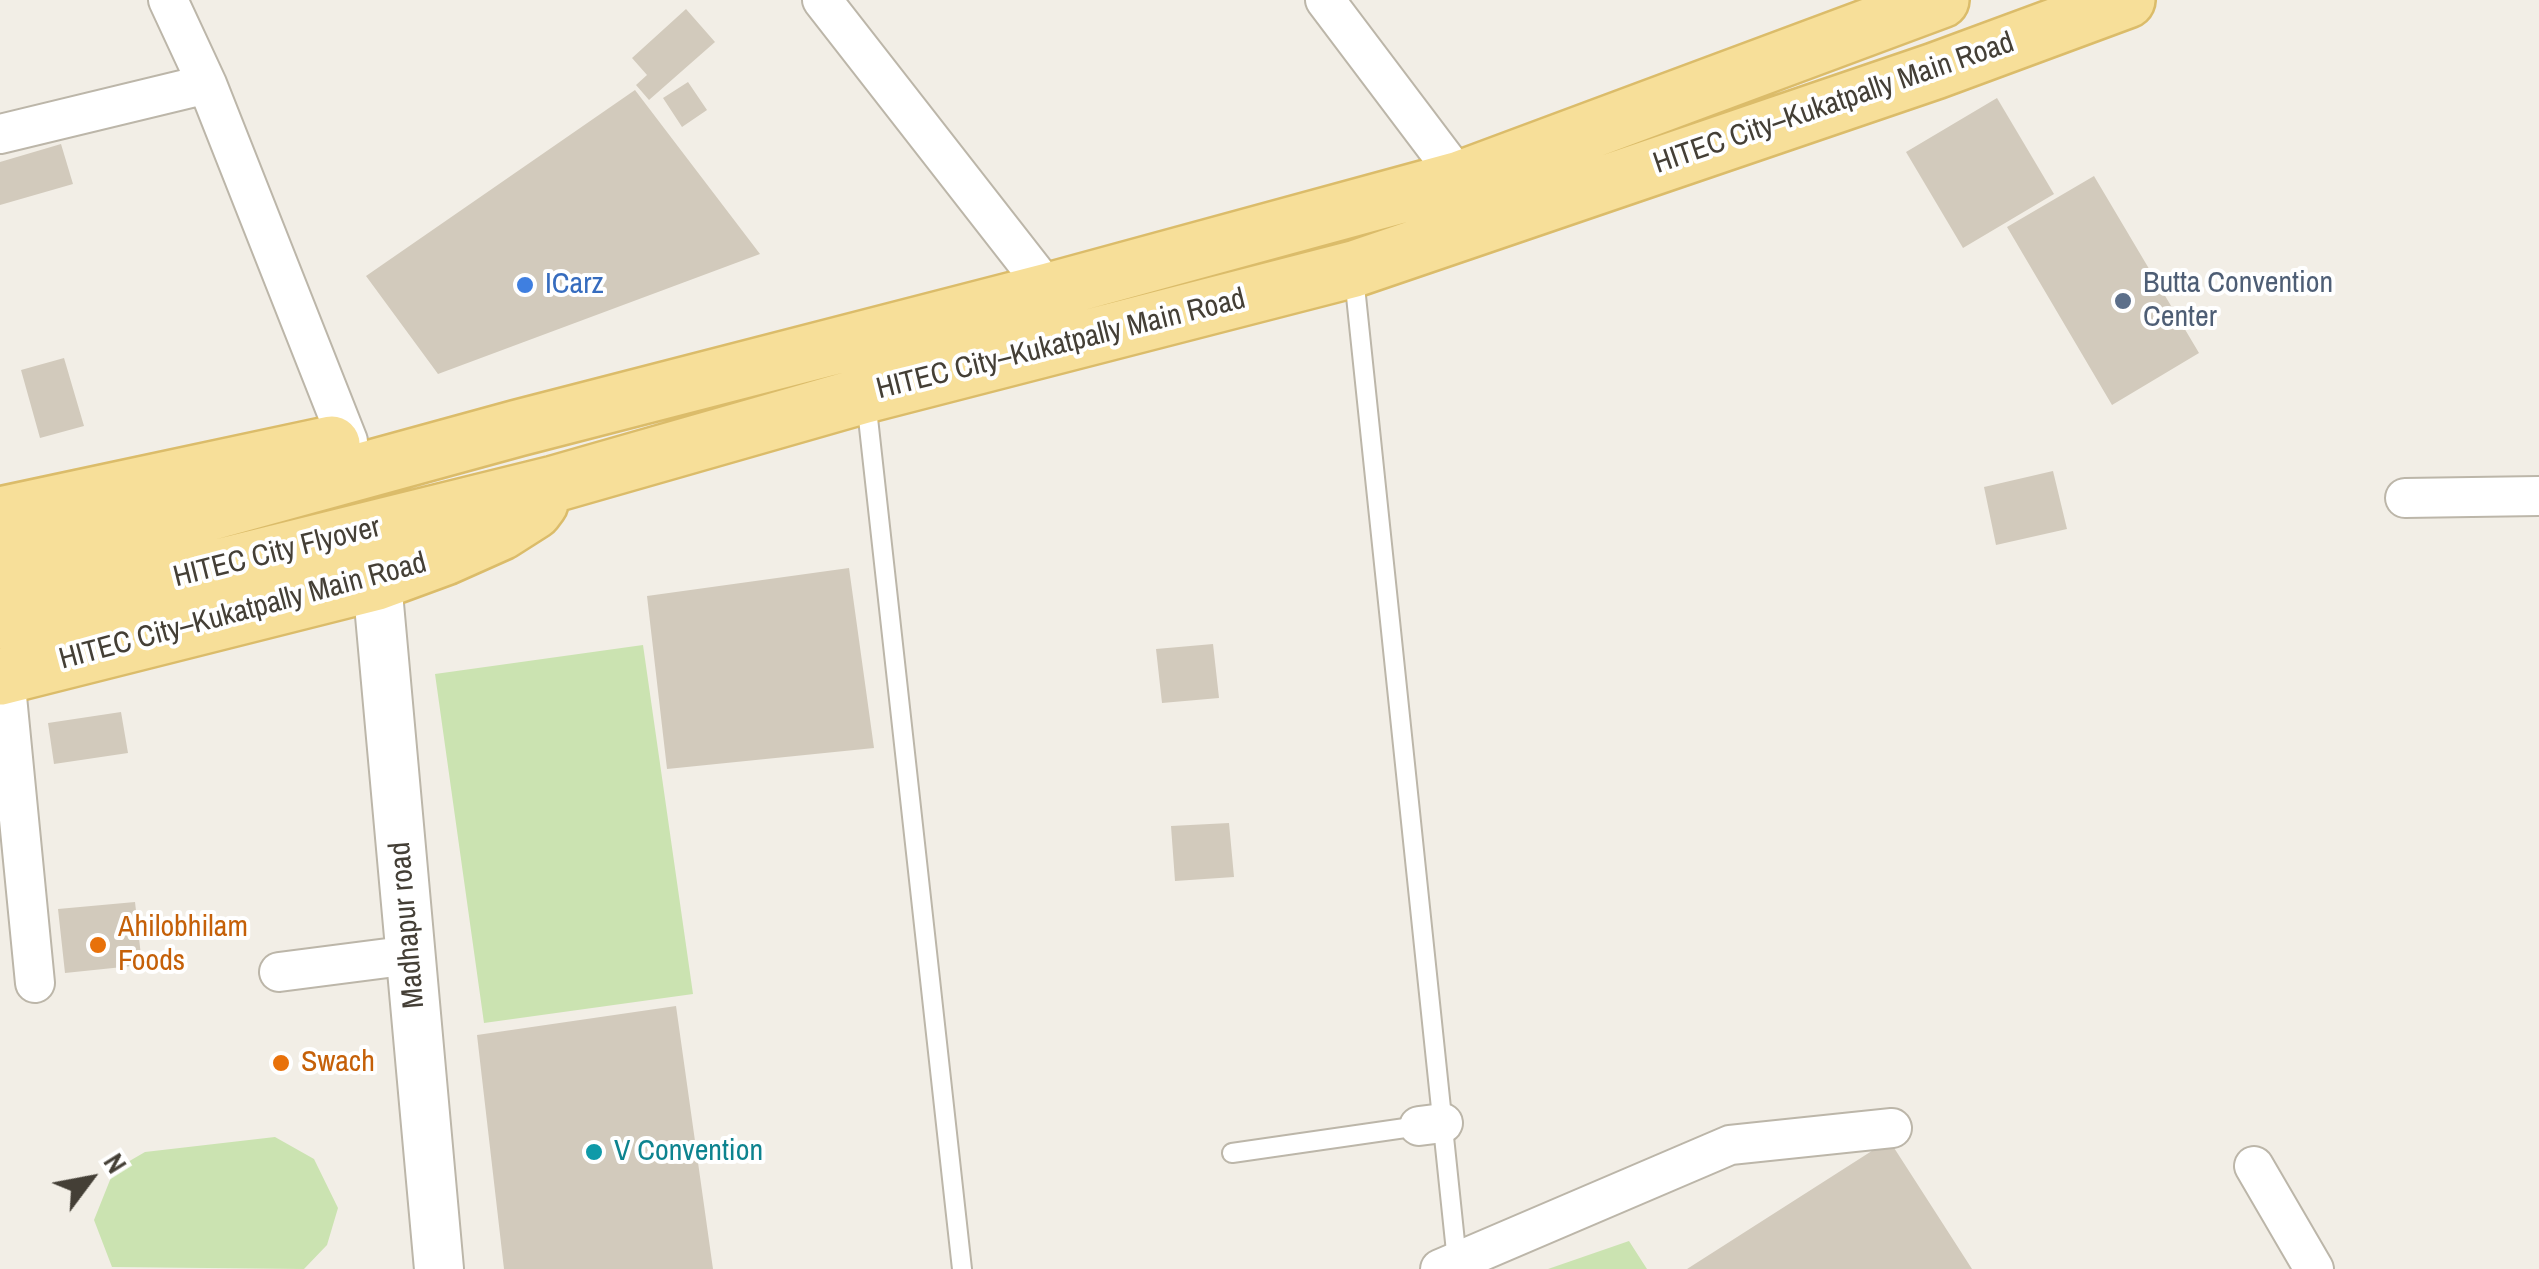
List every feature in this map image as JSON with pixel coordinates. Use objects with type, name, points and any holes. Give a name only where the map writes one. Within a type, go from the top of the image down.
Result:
[{"type":"main road","name":"HITEC City–Kukatpally Main Road","points":[[0,516],[348,441],[458,424],[518,428],[1050,290],[1460,179],[1941,0]]},
{"type":"main road","name":"HITEC City–Kukatpally Main Road","points":[[3,676],[378,582],[501,532],[534,511],[554,484],[866,395],[1354,269],[1935,70],[2127,0]]},
{"type":"main road","name":"HITEC City Flyover","points":[[0,570],[518,428]]},
{"type":"main road","name":"HITEC City Flyover","points":[[0,621],[554,484]]},
{"type":"street","points":[[168,0],[208,84],[348,441]]},
{"type":"street","points":[[822,0],[1050,290]]},
{"type":"street","points":[[1326,0],[1460,179]]},
{"type":"street","points":[[0,134],[208,84]]},
{"type":"street","points":[[2405,498],[2539,496]]},
{"type":"street","name":"Madhapur road","points":[[378,582],[439,1269]]},
{"type":"street","points":[[3,676],[35,983]]},
{"type":"street","points":[[279,972],[411,956]]},
{"type":"street","points":[[1448,1265],[1730,1144],[1892,1128]]},
{"type":"street","points":[[2254,1166],[2314,1269]]},
{"type":"lane","points":[[1354,269],[1431,1124],[1448,1265]]},
{"type":"lane","points":[[866,395],[962,1269]]},
{"type":"lane","points":[[1232,1153],[1431,1124]]},
{"type":"green space","points":[[643,645],[693,994],[484,1023],[435,674]]},
{"type":"green space","points":[[275,1137],[314,1159],[338,1208],[327,1245],[304,1269],[112,1267],[94,1220],[114,1170],[145,1152]]},
{"type":"green space","points":[[1629,1241],[1647,1269],[1548,1269]]},
{"type":"building","points":[[686,9],[715,42],[649,100],[636,85],[647,75],[632,58]]},
{"type":"building","points":[[688,82],[707,110],[682,127],[663,98]]},
{"type":"building","points":[[635,90],[760,254],[438,374],[366,276]]},
{"type":"building","points":[[1997,98],[2054,194],[1963,248],[1906,152]]},
{"type":"building","points":[[61,144],[73,184],[0,205],[0,162]]},
{"type":"building","points":[[2094,176],[2199,353],[2112,405],[2007,227]]},
{"type":"building","points":[[64,358],[84,426],[40,438],[21,370]]},
{"type":"building","points":[[2053,471],[2067,529],[1996,545],[1984,487]]},
{"type":"building","points":[[849,568],[874,748],[667,769],[647,596]]},
{"type":"building","points":[[1213,644],[1219,698],[1162,703],[1156,649]]},
{"type":"building","points":[[121,712],[128,753],[54,764],[48,723]]},
{"type":"building","points":[[1229,823],[1234,877],[1175,881],[1171,826]]},
{"type":"building","points":[[135,902],[142,965],[65,973],[58,909]]},
{"type":"building","name":"V Convention","points":[[676,1006],[713,1269],[504,1269],[477,1035]]},
{"type":"building","points":[[1889,1140],[1972,1269],[1687,1269]]},
{"type":"place","name":"ICarz","points":[[525,285]]},
{"type":"place","name":"Butta Convention Center","points":[[2123,301]]},
{"type":"place","name":"Ahilobhilam Foods","points":[[98,945]]},
{"type":"place","name":"Swach","points":[[281,1063]]},
{"type":"place","name":"V Convention","points":[[594,1152]]}]
